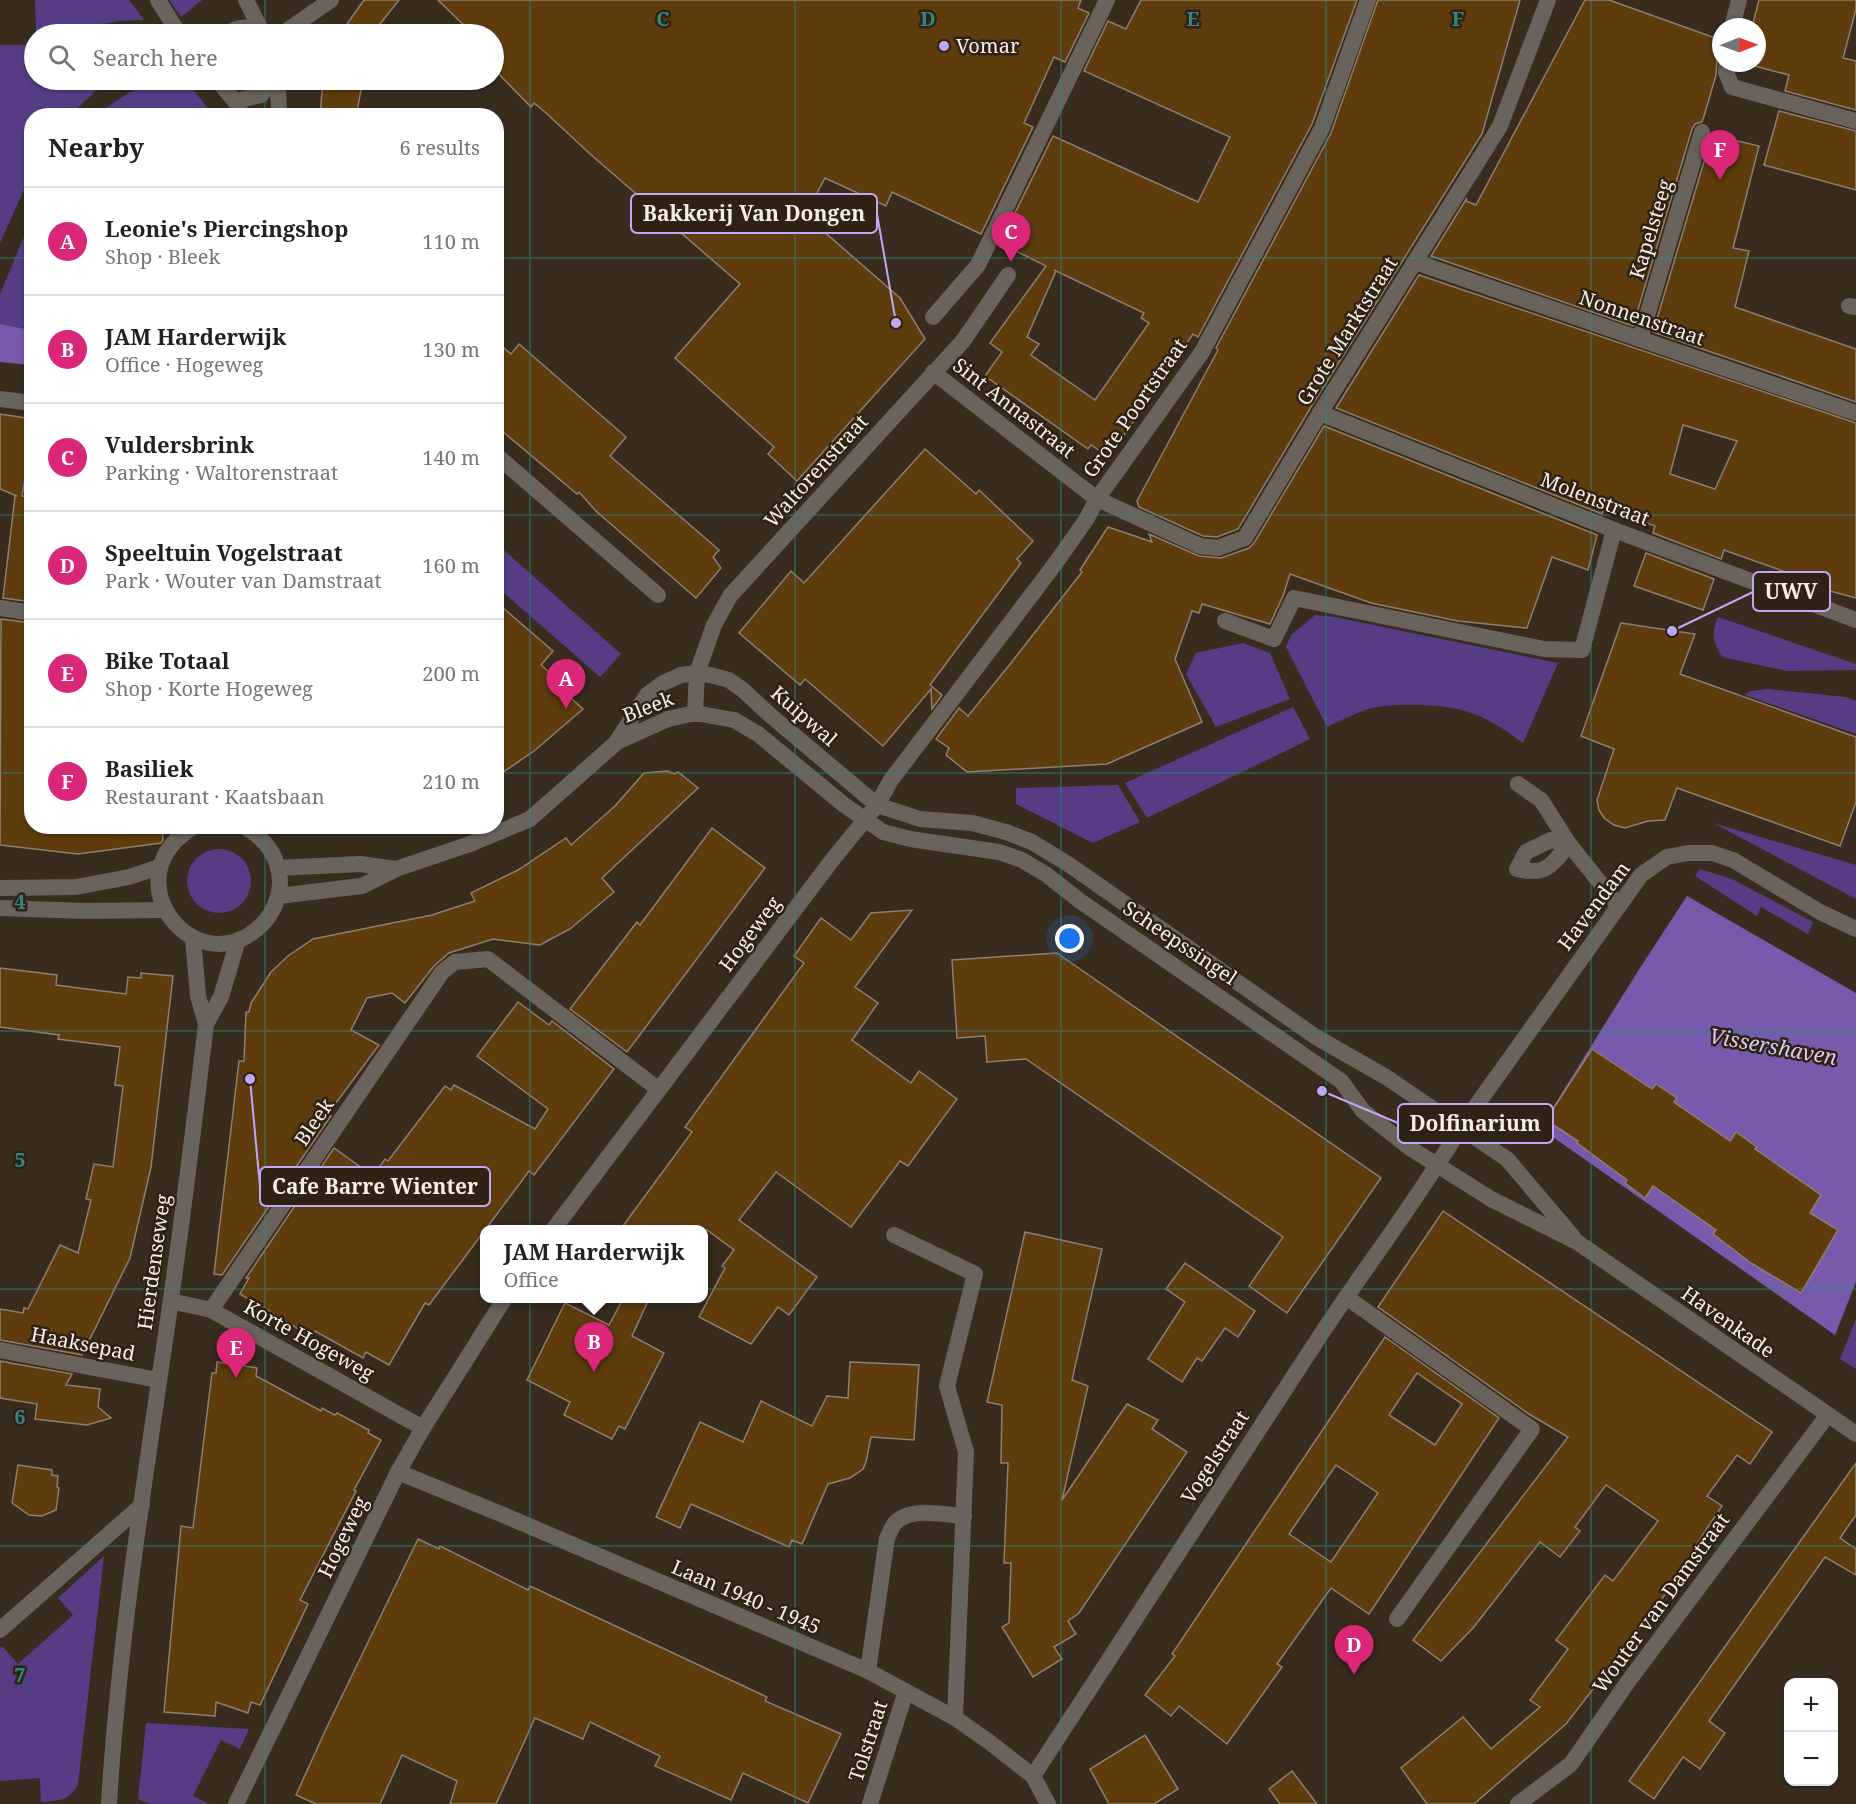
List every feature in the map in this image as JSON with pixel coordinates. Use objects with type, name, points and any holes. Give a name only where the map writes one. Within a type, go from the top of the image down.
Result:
[{"type":"street","points":[[158,0],[173,24]]},
{"type":"street","points":[[246,0],[258,24]]},
{"type":"street","points":[[296,24],[331,0]]},
{"type":"street","points":[[933,317],[978,265],[1107,0]]},
{"type":"street","name":"Grote Poortstraat","points":[[877,805],[891,780],[1052,568],[1086,520],[1097,499],[1207,342],[1322,128],[1368,0]]},
{"type":"street","name":"Grote Marktstraat","points":[[1097,499],[1200,546],[1218,548],[1245,538],[1320,413],[1500,126],[1548,0]]},
{"type":"street","points":[[1734,18],[1739,0]]},
{"type":"street","points":[[1726,72],[1732,87],[1856,121]]},
{"type":"street","points":[[225,90],[239,108],[266,90]]},
{"type":"street","points":[[277,90],[278,108]]},
{"type":"street","name":"Kapelsteeg","points":[[1640,339],[1702,132]]},
{"type":"street","name":"Nonnenstraat","points":[[1414,262],[1856,413]]},
{"type":"street","name":"Waltorenstraat","points":[[695,713],[697,673],[714,625],[730,596],[963,341],[1008,275]]},
{"type":"street","name":"Sint Annastraat","points":[[933,372],[1097,499]]},
{"type":"street","points":[[0,399],[24,402]]},
{"type":"street","name":"Molenstraat","points":[[1320,413],[1614,530],[1856,620]]},
{"type":"street","points":[[504,461],[658,595]]},
{"type":"street","points":[[1225,621],[1274,639],[1294,598],[1544,649],[1582,650],[1614,530]]},
{"type":"street","points":[[0,608],[24,612]]},
{"type":"street","name":"Bleek","points":[[504,830],[530,819],[617,742],[648,695],[663,683],[681,675],[697,673]]},
{"type":"street","name":"Kuipwal","points":[[697,673],[729,680],[743,690],[877,805]]},
{"type":"street","points":[[695,713],[734,720],[758,734],[865,820]]},
{"type":"street","name":"Bleek","points":[[617,742],[668,719],[695,713]]},
{"type":"street","points":[[1518,784],[1541,800],[1569,844],[1618,905]]},
{"type":"street","name":"Hogeweg","points":[[557,1225],[833,858],[877,805]]},
{"type":"street","name":"Scheepssingel","points":[[877,805],[920,819],[972,823],[1032,842],[1068,864],[1316,1037],[1386,1077],[1461,1127]]},
{"type":"street","name":"Scheepssingel","points":[[865,820],[883,832],[910,839],[999,852],[1022,860],[1341,1081],[1363,1111],[1410,1149],[1438,1166]]},
{"type":"street","points":[[182,834],[167,850],[159,867],[158,890],[165,910],[177,926],[193,938],[224,943],[252,934],[272,912],[278,896],[280,882],[278,868],[269,848],[256,834]]},
{"type":"street","name":"Bleek","points":[[278,896],[362,886],[396,869],[494,834]]},
{"type":"street","name":"Havendam","points":[[1438,1166],[1461,1127],[1618,905],[1641,875],[1667,857],[1712,853],[1733,860],[1820,912],[1856,929]]},
{"type":"street","name":"Bleek","points":[[278,868],[360,864],[396,869]]},
{"type":"street","points":[[0,888],[76,887],[129,877],[159,867]]},
{"type":"street","points":[[0,908],[86,911],[165,910]]},
{"type":"street","name":"Hierdenseweg","points":[[193,938],[198,996],[206,1024]]},
{"type":"street","name":"Hierdenseweg","points":[[110,1804],[116,1702],[206,1024],[221,997],[238,940]]},
{"type":"street","name":"Bleek","points":[[211,1310],[442,972],[455,962],[488,959],[658,1089]]},
{"type":"street","name":"Havenkade","points":[[1461,1127],[1507,1159],[1577,1242]]},
{"type":"street","name":"Havenkade","points":[[1438,1166],[1491,1199],[1577,1242],[1856,1434]]},
{"type":"street","name":"Vogelstraat","points":[[1033,1776],[1346,1297],[1438,1166]]},
{"type":"street","points":[[894,1235],[975,1274],[947,1386],[966,1452],[955,1718]]},
{"type":"street","points":[[1346,1297],[1532,1429],[1397,1619]]},
{"type":"street","name":"Korte Hogeweg","points":[[171,1301],[211,1310],[423,1428]]},
{"type":"street","name":"Hogeweg","points":[[236,1804],[398,1472],[423,1428],[502,1303]]},
{"type":"street","name":"Haaksepad","points":[[0,1350],[158,1380]]},
{"type":"street","name":"Wouter van Damstraat","points":[[1518,1804],[1571,1764],[1627,1683],[1827,1416]]},
{"type":"street","name":"Laan 1940 - 1945","points":[[398,1472],[868,1671],[955,1718],[988,1741],[1033,1776],[1048,1804]]},
{"type":"street","points":[[0,1630],[142,1505]]},
{"type":"street","points":[[868,1671],[887,1538],[895,1522],[905,1516],[920,1513],[964,1516]]},
{"type":"street","name":"Tolstraat","points":[[870,1804],[906,1691]]},
{"type":"shaded area","points":[[35,0],[129,0],[144,20],[102,24],[36,24]]},
{"type":"shaded area","points":[[169,0],[202,0],[181,17]]},
{"type":"shaded area","points":[[0,45],[24,45],[24,90],[97,90],[77,108],[24,108],[24,190],[0,243]]},
{"type":"shaded area","points":[[135,90],[194,90],[207,108],[106,108]]},
{"type":"shaded area","points":[[24,237],[24,329],[0,324],[0,294]]},
{"type":"shaded area","points":[[504,550],[621,654],[600,677],[504,593]]},
{"type":"shaded area","points":[[1315,615],[1335,617],[1558,663],[1523,743],[1496,724],[1471,713],[1429,705],[1370,708],[1327,727],[1286,647],[1291,635]]},
{"type":"shaded area","points":[[1718,617],[1856,664],[1856,670],[1787,671],[1722,657],[1714,637]]},
{"type":"shaded area","points":[[1243,643],[1270,653],[1290,699],[1216,727],[1186,674],[1196,653]]},
{"type":"shaded area","points":[[1769,689],[1846,697],[1856,701],[1856,734],[1745,695],[1750,691]]},
{"type":"shaded area","points":[[1293,707],[1310,739],[1147,818],[1125,783]]},
{"type":"shaded area","points":[[1118,785],[1140,822],[1093,843],[1016,804],[1016,788]]},
{"type":"shaded area","points":[[1713,823],[1856,865],[1856,899]]},
{"type":"shaded area","points":[[213,849],[225,849],[242,858],[249,869],[251,881],[249,893],[242,904],[225,913],[213,913],[201,908],[192,899],[187,887],[187,875],[192,863],[201,854]]},
{"type":"shaded area","points":[[1700,869],[1732,879],[1813,922],[1808,934],[1761,907],[1757,916],[1695,876]]},
{"type":"shaded area","points":[[1856,1319],[1856,1369],[1840,1359]]},
{"type":"shaded area","points":[[104,1556],[78,1784],[67,1797],[41,1802],[40,1778],[0,1781],[0,1648],[2,1646],[18,1664],[73,1615],[58,1598]]},
{"type":"shaded area","points":[[146,1723],[249,1729],[240,1749],[221,1740],[193,1796],[209,1804],[150,1804],[138,1799]]},
{"type":"water","points":[[0,324],[24,329],[24,364],[0,362]]},
{"type":"water","name":"Vissershaven","points":[[1687,896],[1856,993],[1856,1282],[1835,1335],[1540,1128]]},
{"type":"building","points":[[364,0],[399,0],[380,24],[347,24]]},
{"type":"building","points":[[438,0],[1081,0],[1078,8],[1089,13],[1065,62],[1054,57],[1024,123],[1033,127],[981,234],[892,192],[886,206],[825,178],[805,215],[900,298],[925,339],[797,481],[768,454],[774,447],[675,358],[740,284],[545,112],[534,103],[531,107],[504,79],[504,24],[463,24]]},
{"type":"building","points":[[1141,0],[1357,0],[1312,124],[1198,337],[1193,334],[1109,457],[1091,445],[1088,449],[985,376],[1002,352],[990,343],[1046,266],[1000,243],[1053,136],[1198,202],[1230,137],[1084,71],[1108,21],[1126,29]],"holes":[[[1054,270],[1144,313],[1141,318],[1149,323],[1095,400],[1031,355],[1039,344],[1027,337],[1056,271]]]},
{"type":"building","points":[[1378,0],[1520,0],[1482,134],[1311,407],[1238,529],[1217,537],[1203,536],[1139,507],[1137,501],[1331,133]]},
{"type":"building","points":[[1585,0],[1609,0],[1712,37],[1712,72],[1716,72],[1716,75],[1702,122],[1695,124],[1692,129],[1633,326],[1431,256],[1467,198],[1466,201],[1476,205]]},
{"type":"building","points":[[1759,0],[1856,0],[1856,9],[1843,58],[1856,61],[1856,110],[1785,91],[1789,75],[1766,69],[1766,18],[1754,18]]},
{"type":"building","points":[[322,90],[361,90],[358,108],[321,108]]},
{"type":"building","points":[[1779,111],[1856,131],[1856,190],[1764,165]]},
{"type":"building","points":[[1712,135],[1759,146],[1733,248],[1749,251],[1735,307],[1856,349],[1856,402],[1653,332]]},
{"type":"building","points":[[1419,275],[1856,423],[1856,598],[1789,580],[1791,574],[1724,550],[1721,559],[1653,533],[1655,526],[1604,508],[1602,514],[1336,408]],"holes":[[[1683,425],[1737,441],[1715,489],[1670,474]]]},
{"type":"building","points":[[519,344],[626,437],[610,456],[719,550],[713,557],[721,568],[696,598],[597,512],[579,492],[577,494],[504,433],[504,348],[511,354]]},
{"type":"building","points":[[0,414],[24,418],[22,496],[24,496],[24,601],[3,598],[15,496],[17,496],[0,489]]},
{"type":"building","points":[[1324,426],[1597,535],[1588,570],[1552,557],[1527,628],[1458,621],[1371,603],[1290,574],[1270,624],[1202,604],[1199,613],[1192,611],[1175,659],[1202,722],[1107,764],[967,772],[946,755],[949,748],[936,739],[959,708],[968,716],[1011,663],[1082,572],[1080,570],[1108,527],[1152,542],[1149,534],[1199,556],[1221,558],[1249,548]]},
{"type":"building","points":[[925,449],[976,494],[979,490],[1033,541],[1017,559],[1021,563],[930,685],[942,695],[932,709],[931,689],[883,746],[805,679],[800,685],[739,633],[791,571],[804,583]]},
{"type":"building","points":[[1646,553],[1714,579],[1703,610],[1634,586]]},
{"type":"building","points":[[504,609],[553,651],[541,665],[575,694],[571,698],[583,709],[534,751],[504,772]]},
{"type":"building","points":[[1,619],[24,622],[24,834],[163,834],[163,840],[161,843],[78,854],[0,845]]},
{"type":"building","points":[[1621,623],[1695,634],[1680,674],[1856,737],[1856,802],[1840,846],[1677,788],[1665,820],[1648,821],[1625,828],[1614,825],[1604,818],[1597,800],[1614,749],[1581,736]]},
{"type":"building","points":[[668,771],[674,774],[678,772],[698,788],[602,878],[614,892],[570,929],[540,945],[493,939],[449,953],[434,966],[405,1003],[392,993],[367,998],[351,1030],[379,1045],[327,1115],[331,1116],[222,1275],[214,1274],[239,1061],[244,1061],[246,1012],[249,1012],[251,1003],[271,972],[288,956],[313,939],[432,915],[475,901],[471,893],[518,870],[566,838],[571,845],[615,806],[644,773]]},
{"type":"building","points":[[712,828],[765,868],[627,1052],[570,1009],[637,922],[640,925]]},
{"type":"building","points":[[912,910],[855,987],[878,1003],[852,1040],[911,1083],[919,1071],[957,1099],[908,1166],[900,1161],[851,1227],[776,1172],[739,1220],[817,1277],[789,1315],[778,1307],[751,1344],[699,1317],[725,1268],[722,1266],[734,1250],[708,1231],[708,1225],[624,1225],[692,1132],[685,1127],[804,963],[794,956],[821,918],[851,940],[871,913]]},
{"type":"building","points":[[1057,953],[1381,1178],[1287,1313],[1249,1286],[1283,1237],[1026,1059],[987,1062],[985,1036],[957,1038],[952,960]]},
{"type":"building","points":[[0,968],[57,975],[56,985],[126,994],[128,977],[141,978],[141,973],[173,976],[151,1167],[130,1258],[82,1355],[0,1340],[0,1309],[23,1313],[24,1308],[28,1309],[60,1245],[78,1253],[91,1200],[86,1199],[94,1164],[113,1167],[123,1086],[115,1085],[120,1047],[58,1039],[59,1035],[0,1027]]},
{"type":"building","points":[[518,1002],[549,1025],[552,1021],[614,1069],[534,1175],[529,1171],[489,1225],[480,1225],[480,1237],[429,1305],[425,1303],[389,1365],[366,1352],[363,1358],[315,1331],[312,1337],[240,1294],[249,1278],[246,1278],[334,1148],[373,1176],[385,1159],[388,1161],[445,1086],[451,1090],[454,1085],[535,1129],[548,1109],[477,1056]]},
{"type":"building","points":[[1592,1049],[1652,1089],[1656,1084],[1677,1098],[1674,1102],[1730,1141],[1736,1132],[1757,1147],[1755,1149],[1821,1195],[1810,1213],[1838,1230],[1801,1293],[1751,1263],[1713,1234],[1716,1230],[1653,1186],[1645,1198],[1625,1183],[1627,1180],[1577,1143],[1578,1141],[1546,1120]]},
{"type":"building","points":[[1443,1211],[1772,1432],[1750,1464],[1737,1455],[1707,1496],[1722,1506],[1696,1545],[1699,1547],[1648,1618],[1566,1724],[1474,1804],[1427,1804],[1401,1768],[1463,1717],[1491,1749],[1540,1707],[1530,1700],[1568,1649],[1556,1640],[1605,1575],[1613,1581],[1658,1521],[1606,1485],[1575,1527],[1580,1531],[1560,1557],[1540,1542],[1473,1628],[1441,1661],[1413,1640],[1568,1437],[1529,1414],[1378,1307]]},
{"type":"building","points":[[1025,1232],[1102,1249],[1072,1380],[1088,1386],[1062,1500],[1127,1404],[1158,1420],[1152,1429],[1187,1452],[1079,1613],[1068,1621],[1076,1634],[1054,1647],[1062,1659],[1033,1677],[1002,1627],[1009,1623],[1011,1563],[1004,1563],[1008,1463],[1001,1463],[1002,1405],[987,1402]]},
{"type":"building","points":[[1185,1263],[1255,1311],[1238,1337],[1225,1328],[1202,1361],[1197,1358],[1182,1382],[1148,1359],[1185,1302],[1166,1289]]},
{"type":"building","points":[[565,1303],[609,1325],[621,1303],[647,1303],[632,1336],[664,1353],[625,1429],[619,1426],[612,1439],[564,1415],[570,1402],[527,1380]]},
{"type":"building","points":[[1385,1337],[1499,1418],[1369,1614],[1331,1588],[1277,1664],[1282,1667],[1227,1744],[1179,1706],[1171,1716],[1145,1695],[1175,1656],[1172,1654]],"holes":[[[1417,1373],[1462,1404],[1435,1445],[1389,1415]],[[1336,1465],[1378,1493],[1331,1562],[1289,1534]]]},
{"type":"building","points":[[0,1361],[72,1374],[66,1385],[100,1389],[98,1407],[111,1418],[87,1425],[35,1419],[37,1404],[0,1398]]},
{"type":"building","points":[[217,1362],[257,1368],[256,1376],[321,1411],[322,1408],[335,1415],[337,1413],[369,1430],[368,1433],[381,1440],[300,1600],[308,1604],[260,1705],[251,1702],[248,1713],[216,1702],[215,1716],[164,1712],[181,1526],[193,1528],[212,1373],[216,1373]]},
{"type":"building","points":[[850,1362],[919,1365],[914,1440],[871,1437],[863,1469],[850,1478],[828,1484],[802,1544],[792,1540],[789,1547],[691,1504],[680,1528],[656,1517],[700,1422],[743,1442],[761,1401],[812,1426],[827,1396],[848,1398]]},
{"type":"building","points":[[1856,1463],[1856,1515],[1840,1538],[1856,1549],[1856,1575],[1825,1557],[1709,1721],[1725,1733],[1700,1769],[1683,1757],[1654,1799],[1629,1781]]},
{"type":"building","points":[[18,1465],[52,1470],[52,1475],[58,1476],[56,1510],[42,1516],[29,1515],[12,1503]]},
{"type":"building","points":[[418,1539],[439,1549],[440,1546],[528,1590],[530,1586],[767,1697],[765,1701],[841,1734],[808,1803],[743,1773],[731,1800],[655,1766],[660,1756],[590,1722],[583,1739],[535,1718],[496,1804],[450,1804],[457,1781],[402,1755],[380,1804],[316,1804],[296,1795]]},
{"type":"building","points":[[1145,1735],[1178,1789],[1154,1804],[1109,1804],[1090,1769]]},
{"type":"building","points":[[1292,1771],[1317,1804],[1280,1804],[1269,1789]]},
{"type":"place","name":"Vomar","points":[[944,46]]},
{"type":"place","name":"Basiliek","points":[[1720,180]]},
{"type":"place","name":"Vuldersbrink","points":[[1011,262]]},
{"type":"place","name":"Bakkerij Van Dongen","points":[[896,323]]},
{"type":"place","name":"UWV","points":[[1672,631]]},
{"type":"place","name":"Leonie's Piercingshop","points":[[566,709]]},
{"type":"place","name":"Cafe Barre Wienter","points":[[250,1079]]},
{"type":"place","name":"Dolfinarium","points":[[1322,1091]]},
{"type":"place","name":"JAM Harderwijk","points":[[594,1372]]},
{"type":"place","name":"Bike Totaal","points":[[236,1378]]},
{"type":"place","name":"Speeltuin Vogelstraat","points":[[1354,1675]]}]
